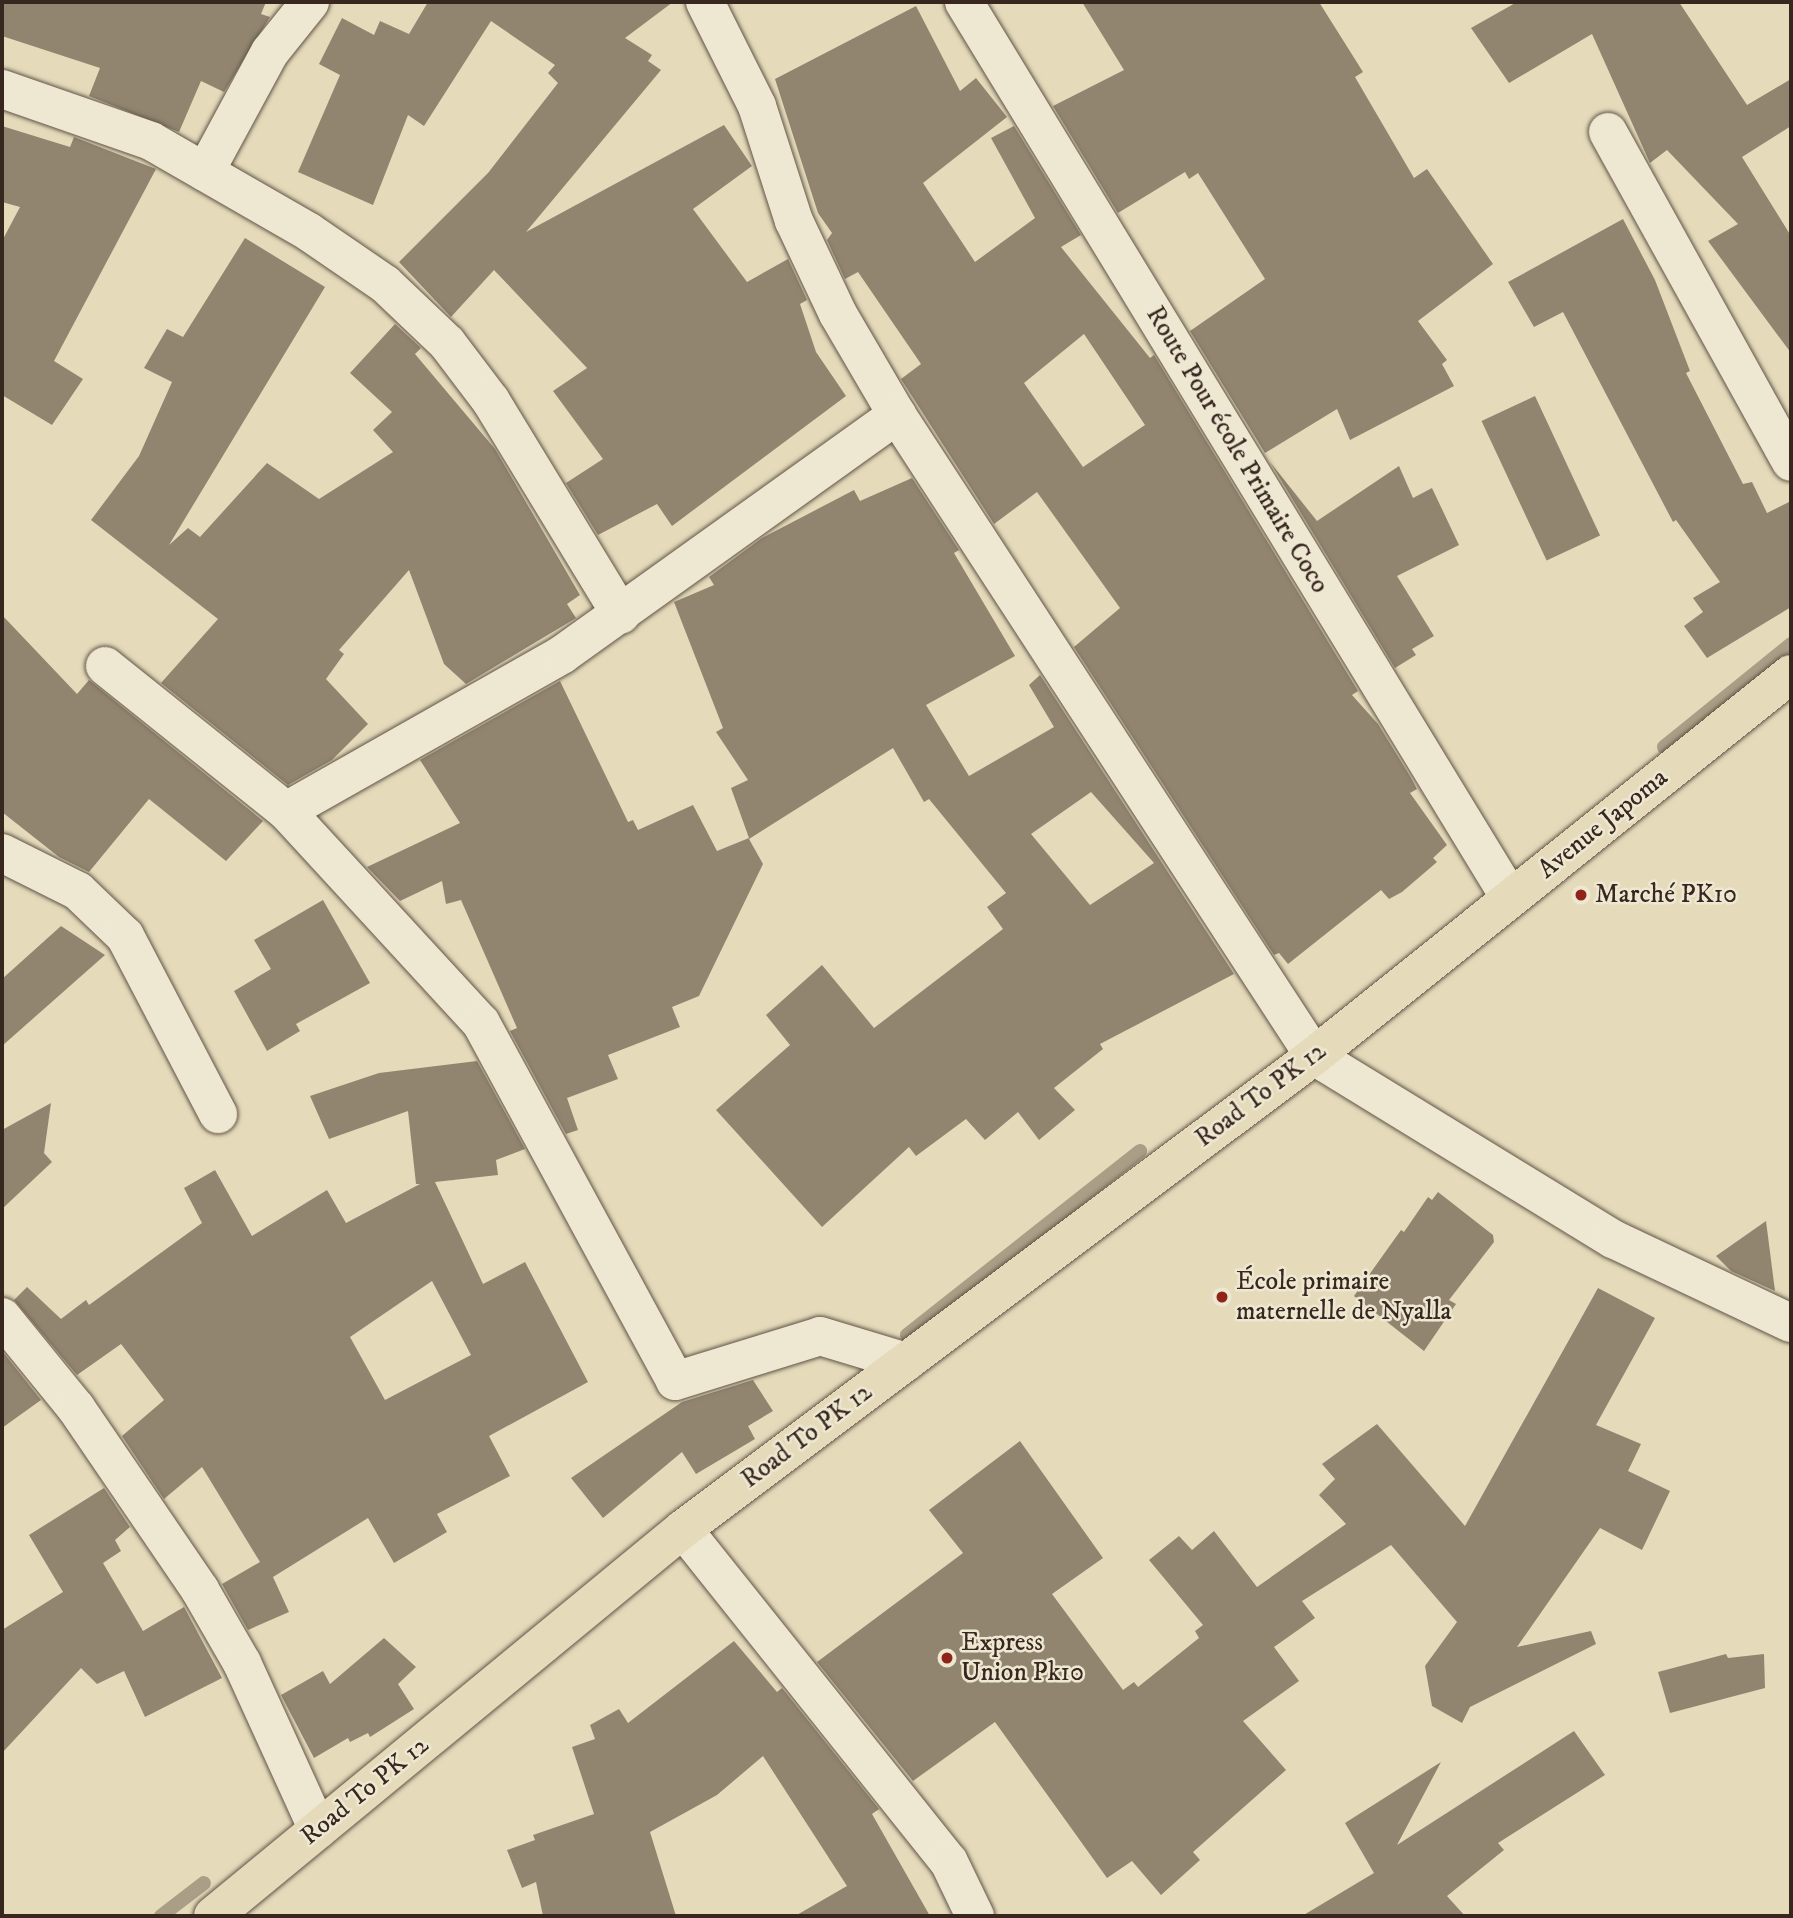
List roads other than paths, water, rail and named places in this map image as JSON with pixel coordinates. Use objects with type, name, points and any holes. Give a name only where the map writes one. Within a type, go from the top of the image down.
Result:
[{"type":"main road","name":"Avenue Japoma","points":[[1415,972],[1791,674]]},
{"type":"main road","name":"Road To PK 12","points":[[213,1916],[683,1529],[1314,1056],[1415,972]]},
{"type":"street","points":[[205,172],[270,52],[310,2]]},
{"type":"street","points":[[705,2],[757,106],[794,221],[838,314],[897,415],[1314,1056],[1613,1239],[1791,1323]]},
{"type":"street","name":"Route Pour école Primaire Coco","points":[[964,2],[1510,898]]},
{"type":"street","points":[[2,89],[151,141],[309,232],[385,284],[447,343],[491,401],[621,615]]},
{"type":"street","points":[[1608,132],[1791,462]]},
{"type":"street","points":[[286,811],[563,654],[897,415]]},
{"type":"street","points":[[105,666],[286,811],[481,1023],[675,1381],[820,1336],[905,1362]]},
{"type":"street","points":[[2,853],[78,891],[125,936],[145,968],[218,1114]]},
{"type":"street","points":[[2,1317],[76,1408],[200,1590],[242,1663],[318,1830]]},
{"type":"street","points":[[683,1529],[949,1862],[975,1916]]},
{"type":"waterway","points":[[1664,747],[1791,644]]},
{"type":"waterway","points":[[907,1335],[1140,1151]]},
{"type":"waterway","points":[[161,1916],[204,1883]]},
{"type":"place","name":"Marché PK10","points":[[1581,895]]},
{"type":"place","name":"École primaire maternelle de Nyalla","points":[[1222,1297]]},
{"type":"place","name":"Express Union Pk10","points":[[947,1658]]}]
